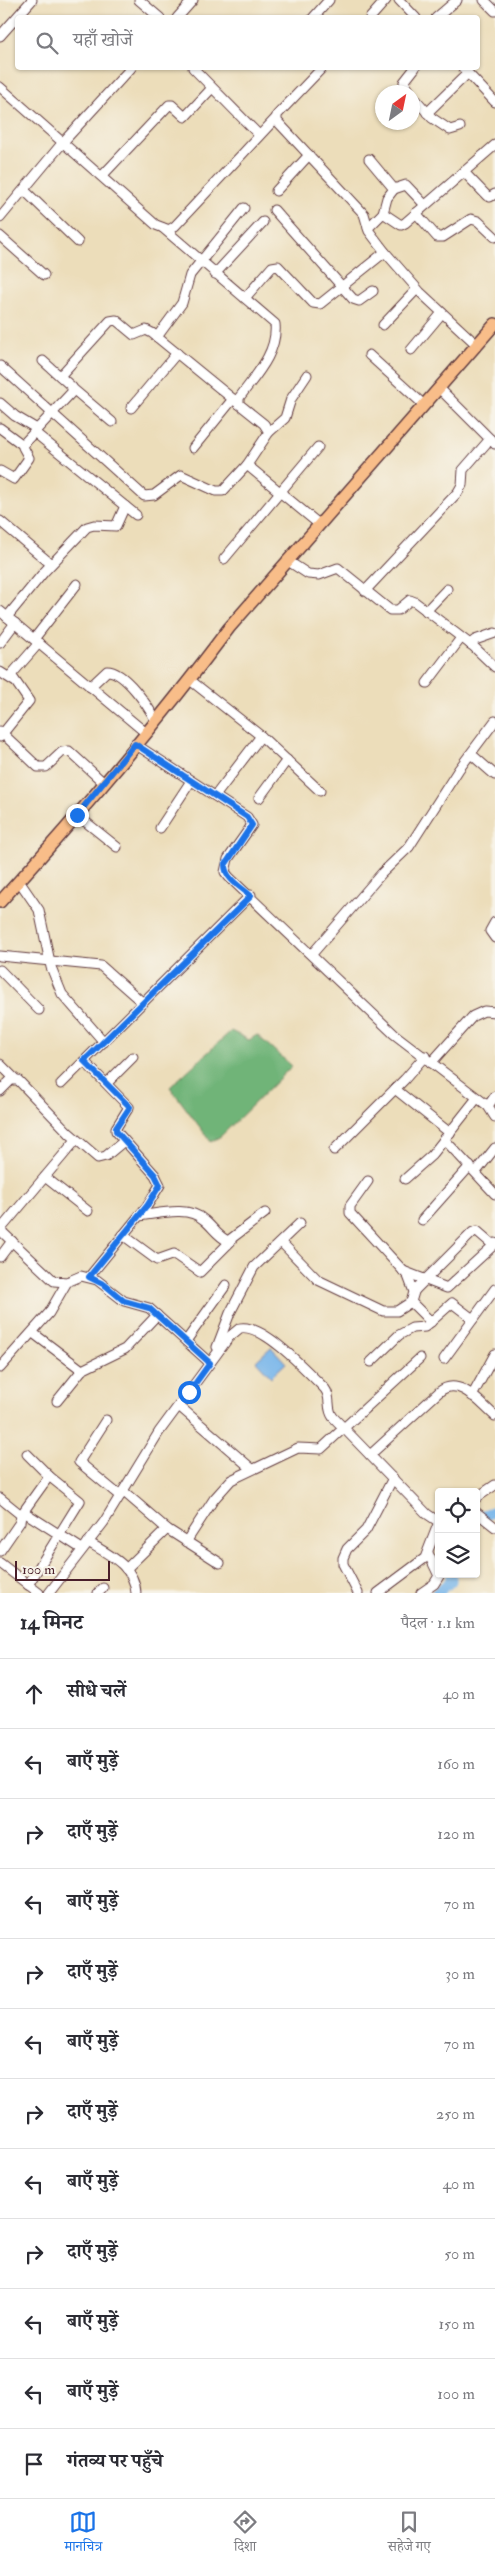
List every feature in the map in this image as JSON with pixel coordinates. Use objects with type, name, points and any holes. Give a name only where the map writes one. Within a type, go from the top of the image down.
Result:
[{"type":"main road","points":[[0,902],[146,733],[190,680],[229,628],[495,324]]},
{"type":"street","points":[[19,15],[32,0]]},
{"type":"street","points":[[139,0],[156,15]]},
{"type":"street","points":[[180,15],[193,0]]},
{"type":"street","points":[[316,15],[329,0]]},
{"type":"street","points":[[373,15],[386,0]]},
{"type":"street","points":[[400,0],[407,4],[414,15]]},
{"type":"street","points":[[439,15],[456,0]]},
{"type":"street","points":[[484,0],[495,11]]},
{"type":"street","points":[[0,36],[15,19]]},
{"type":"street","points":[[0,218],[64,141],[129,70]]},
{"type":"street","points":[[195,70],[259,135]]},
{"type":"street","points":[[163,228],[169,230],[175,226],[320,70]]},
{"type":"street","points":[[406,85],[404,82],[413,70]]},
{"type":"street","points":[[427,113],[465,70],[495,102]]},
{"type":"street","points":[[0,87],[199,261],[271,319],[276,331],[270,352],[239,398],[193,448]]},
{"type":"street","points":[[102,176],[169,105],[172,105],[185,117],[212,88]]},
{"type":"street","points":[[420,105],[447,130],[460,127]]},
{"type":"street","points":[[276,118],[364,214],[368,228],[385,252],[417,289],[476,345]]},
{"type":"street","points":[[383,213],[401,225],[495,144]]},
{"type":"street","points":[[276,191],[309,155]]},
{"type":"street","points":[[370,159],[394,189]]},
{"type":"street","points":[[464,172],[486,196],[490,197],[495,194]]},
{"type":"street","points":[[368,228],[383,213],[386,198],[394,189],[406,185],[426,205]]},
{"type":"street","points":[[24,190],[78,242]]},
{"type":"street","points":[[157,337],[182,303],[187,281],[199,261],[244,208]]},
{"type":"street","points":[[274,210],[356,301],[374,291]]},
{"type":"street","points":[[416,214],[436,237],[444,237],[471,219],[478,222],[495,237]]},
{"type":"street","points":[[215,274],[263,222]]},
{"type":"street","points":[[0,236],[44,275]]},
{"type":"street","points":[[245,298],[274,266],[282,269],[315,305],[323,303],[385,252]]},
{"type":"street","points":[[384,325],[417,289]]},
{"type":"street","points":[[411,350],[442,313]]},
{"type":"street","points":[[60,376],[113,320],[119,321],[134,335],[146,330],[157,337],[264,424],[269,432]]},
{"type":"street","points":[[131,408],[177,353]]},
{"type":"street","points":[[369,355],[424,405]]},
{"type":"street","points":[[44,361],[112,422]]},
{"type":"street","points":[[0,366],[51,414],[148,498],[180,475],[190,477],[216,491],[223,491],[246,465],[269,432],[285,418],[291,399],[307,375]]},
{"type":"street","points":[[365,591],[458,492],[462,485],[463,470],[493,442],[439,388]]},
{"type":"street","points":[[23,445],[73,389]]},
{"type":"street","points":[[0,403],[36,430],[136,515]]},
{"type":"street","points":[[0,428],[23,445],[29,458],[14,479],[0,471]]},
{"type":"street","points":[[224,559],[281,494],[318,447]]},
{"type":"street","points":[[246,465],[320,525]]},
{"type":"street","points":[[125,506],[116,526],[90,525],[4,614],[146,733]]},
{"type":"street","points":[[0,521],[51,564]]},
{"type":"street","points":[[288,561],[308,574],[319,575],[338,568],[390,610],[398,610],[410,600],[470,644],[495,667]]},
{"type":"street","points":[[77,584],[13,672],[11,678],[28,697],[29,701],[1,734],[38,767],[46,767],[62,752],[69,752],[104,783]]},
{"type":"street","points":[[426,611],[447,589]]},
{"type":"street","points":[[0,643],[15,623]]},
{"type":"street","points":[[470,644],[475,640],[495,633]]},
{"type":"street","points":[[427,683],[462,638]]},
{"type":"street","points":[[90,687],[107,671],[112,671],[136,691],[156,721]]},
{"type":"street","points":[[0,672],[14,681]]},
{"type":"street","points":[[190,680],[261,736],[320,791]]},
{"type":"street","points":[[312,954],[382,873],[409,847],[471,754],[494,725]]},
{"type":"street","points":[[215,796],[261,736]]},
{"type":"street","points":[[135,744],[250,821],[250,829],[228,859],[225,872],[371,1013],[488,1106],[495,1116]]},
{"type":"street","points":[[471,754],[495,775]]},
{"type":"street","points":[[259,798],[287,760]]},
{"type":"street","points":[[160,828],[191,781]]},
{"type":"street","points":[[77,815],[117,847]]},
{"type":"street","points":[[19,881],[39,910],[50,962],[62,994],[104,1042]]},
{"type":"street","points":[[61,1084],[251,896]]},
{"type":"street","points":[[495,922],[490,931],[495,938]]},
{"type":"street","points":[[0,956],[101,966],[143,1003]]},
{"type":"street","points":[[0,970],[39,1010]]},
{"type":"street","points":[[334,1150],[395,1089],[473,1016],[484,1012],[495,1012]]},
{"type":"street","points":[[107,1083],[133,1057]]},
{"type":"street","points":[[84,1061],[130,1107],[116,1128],[124,1141],[155,1175],[160,1185],[138,1216],[89,1277]]},
{"type":"street","points":[[0,1063],[94,1156],[102,1159],[124,1141]]},
{"type":"street","points":[[0,1091],[14,1078]]},
{"type":"street","points":[[395,1089],[447,1136],[495,1194]]},
{"type":"street","points":[[488,1106],[495,1096]]},
{"type":"street","points":[[405,1179],[432,1155],[477,1098]]},
{"type":"street","points":[[76,1140],[0,1230],[54,1281],[67,1282],[81,1276],[89,1277],[105,1285],[124,1301],[143,1305],[157,1315],[210,1363]]},
{"type":"street","points":[[422,1220],[495,1148]]},
{"type":"street","points":[[45,1177],[88,1211]]},
{"type":"street","points":[[368,1181],[350,1206],[350,1213],[403,1271],[414,1291]]},
{"type":"street","points":[[138,1216],[176,1212],[195,1214],[205,1220],[225,1240],[231,1241]]},
{"type":"street","points":[[123,1235],[157,1260],[174,1254],[200,1272],[231,1241],[265,1213]]},
{"type":"street","points":[[216,1355],[216,1348],[230,1313],[254,1266],[300,1223]]},
{"type":"street","points":[[281,1242],[318,1280],[383,1311],[397,1311],[411,1302],[414,1291],[426,1280],[473,1232],[477,1231],[492,1244],[495,1244],[447,1288],[426,1280],[403,1271]]},
{"type":"street","points":[[0,1257],[12,1242]]},
{"type":"street","points":[[0,1368],[49,1313],[67,1282]]},
{"type":"street","points":[[186,1341],[226,1285]]},
{"type":"street","points":[[444,1360],[495,1289]]},
{"type":"street","points":[[411,1302],[431,1322]]},
{"type":"street","points":[[371,1362],[404,1332],[412,1328],[421,1329],[452,1303],[473,1319]]},
{"type":"street","points":[[57,1401],[82,1370],[125,1349],[157,1315]]},
{"type":"street","points":[[49,1593],[88,1542],[159,1432],[236,1330],[246,1326],[282,1346],[326,1389],[329,1396],[330,1413],[430,1517],[435,1520]]},
{"type":"street","points":[[33,1333],[82,1370]]},
{"type":"street","points":[[472,1396],[495,1354]]},
{"type":"street","points":[[186,1542],[214,1499],[232,1480],[298,1448],[320,1449],[420,1358]]},
{"type":"street","points":[[370,1454],[444,1388],[455,1385],[472,1396],[495,1416]]},
{"type":"street","points":[[179,1406],[252,1469]]},
{"type":"street","points":[[106,1420],[81,1456],[80,1462],[166,1529],[220,1563]]},
{"type":"street","points":[[27,1454],[49,1476],[80,1501],[28,1585]]},
{"type":"street","points":[[0,1551],[20,1522],[22,1513],[49,1476]]},
{"type":"street","points":[[358,1593],[342,1564],[343,1558],[348,1549],[366,1530],[392,1478]]},
{"type":"street","points":[[480,1495],[495,1484]]},
{"type":"street","points":[[0,1498],[82,1550]]},
{"type":"street","points":[[480,1515],[495,1528]]},
{"type":"street","points":[[126,1569],[166,1529]]},
{"type":"street","points":[[378,1593],[421,1563],[428,1553],[435,1533]]},
{"type":"street","points":[[88,1542],[118,1560],[132,1578],[136,1593]]},
{"type":"street","points":[[421,1593],[434,1584],[439,1576],[428,1553]]},
{"type":"street","points":[[0,1563],[39,1593]]},
{"type":"green space","points":[[231,1031],[249,1040],[257,1035],[292,1066],[221,1136],[211,1142],[170,1087]]},
{"type":"water","points":[[271,1347],[286,1363],[271,1377],[256,1361]]},
{"type":"waterway","points":[[480,1517],[495,1511]]},
{"type":"waterway","points":[[437,1593],[451,1581],[451,1578]]},
{"type":"route","points":[[77,815],[135,744],[247,817],[252,825],[225,865],[225,872],[229,877],[251,896],[84,1061],[130,1107],[116,1128],[116,1131],[155,1175],[160,1185],[147,1206],[89,1277],[105,1285],[124,1301],[149,1308],[210,1363],[189,1392]]}]
